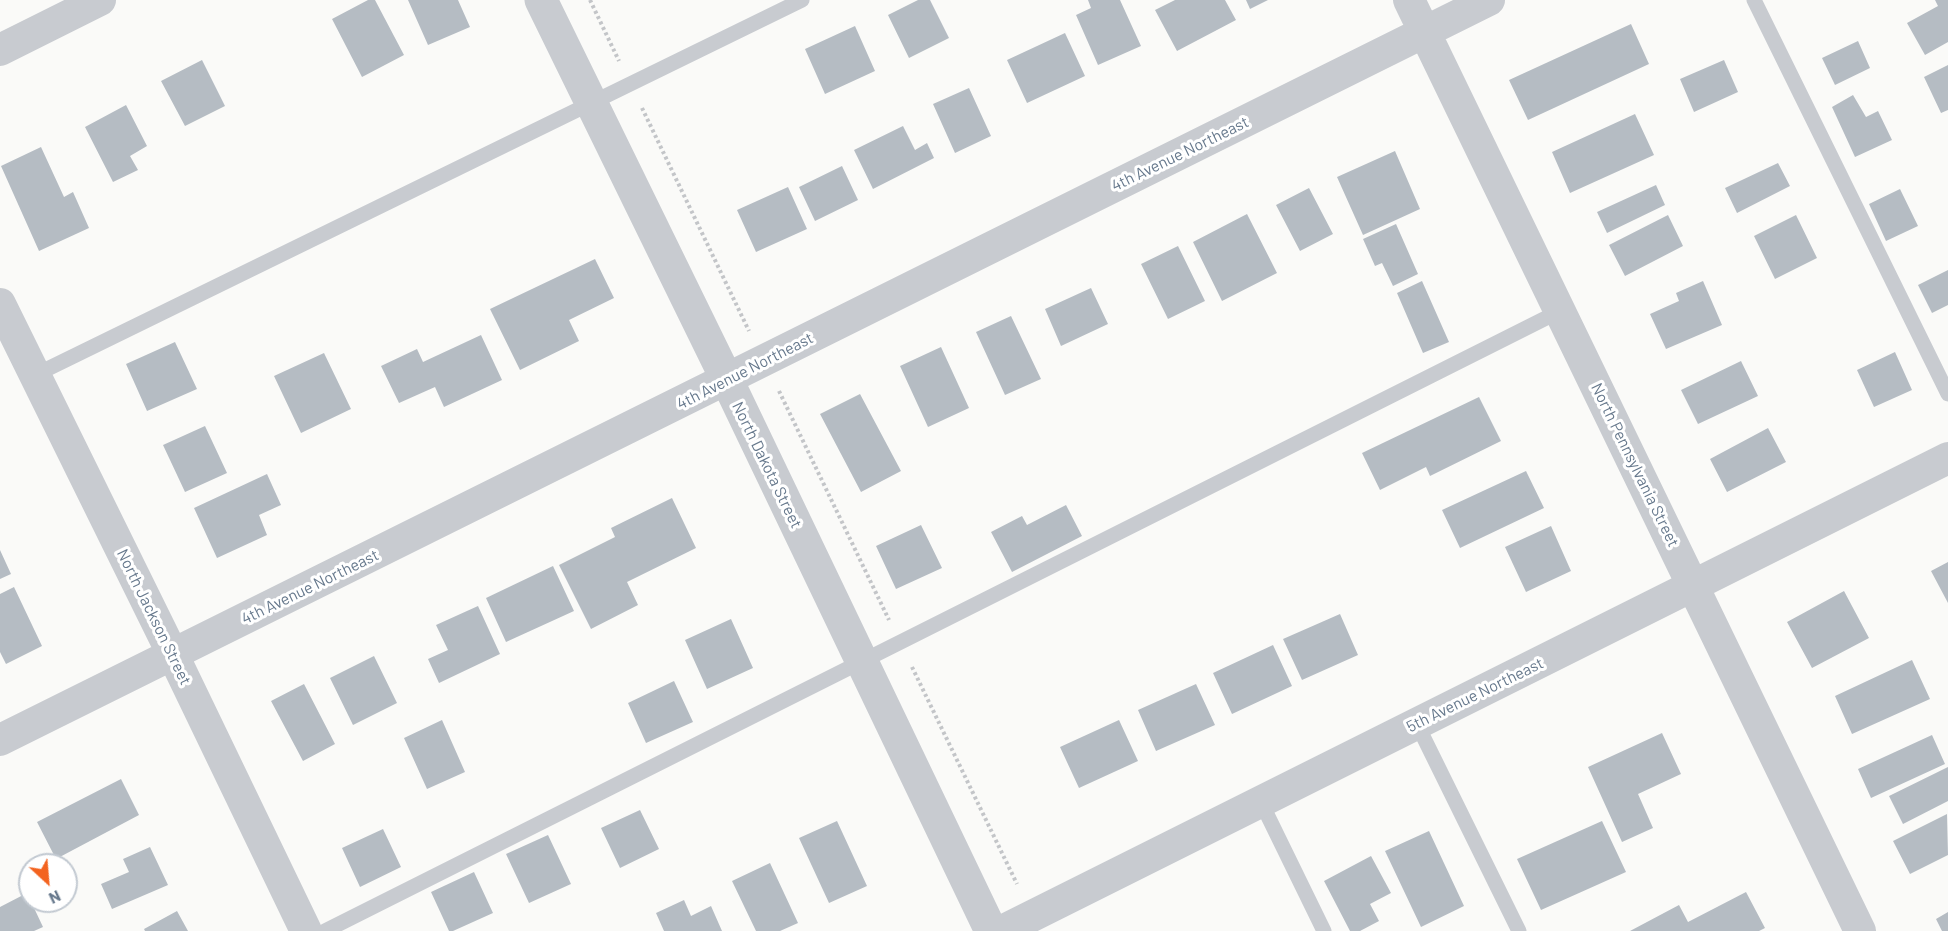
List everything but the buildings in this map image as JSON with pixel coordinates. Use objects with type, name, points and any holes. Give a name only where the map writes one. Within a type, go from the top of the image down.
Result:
[{"type":"street","points":[[0,50],[100,0]]},
{"type":"street","name":"North Dakota Street","points":[[541,0],[727,380],[991,931]]},
{"type":"street","name":"North Pennsylvania Street","points":[[1409,0],[1860,931]]},
{"type":"street","name":"4th Avenue Northeast","points":[[0,740],[1489,0]]},
{"type":"street","name":"North Jackson Street","points":[[0,304],[306,931]]},
{"type":"street","name":"5th Avenue Northeast","points":[[1002,931],[1948,458]]},
{"type":"lane","points":[[35,375],[802,0]]},
{"type":"lane","points":[[1754,0],[1948,394]]},
{"type":"lane","points":[[325,931],[1560,312]]},
{"type":"lane","points":[[1417,724],[1519,931]]},
{"type":"lane","points":[[1261,802],[1324,931]]},
{"type":"path","points":[[590,0],[1032,916]]}]
